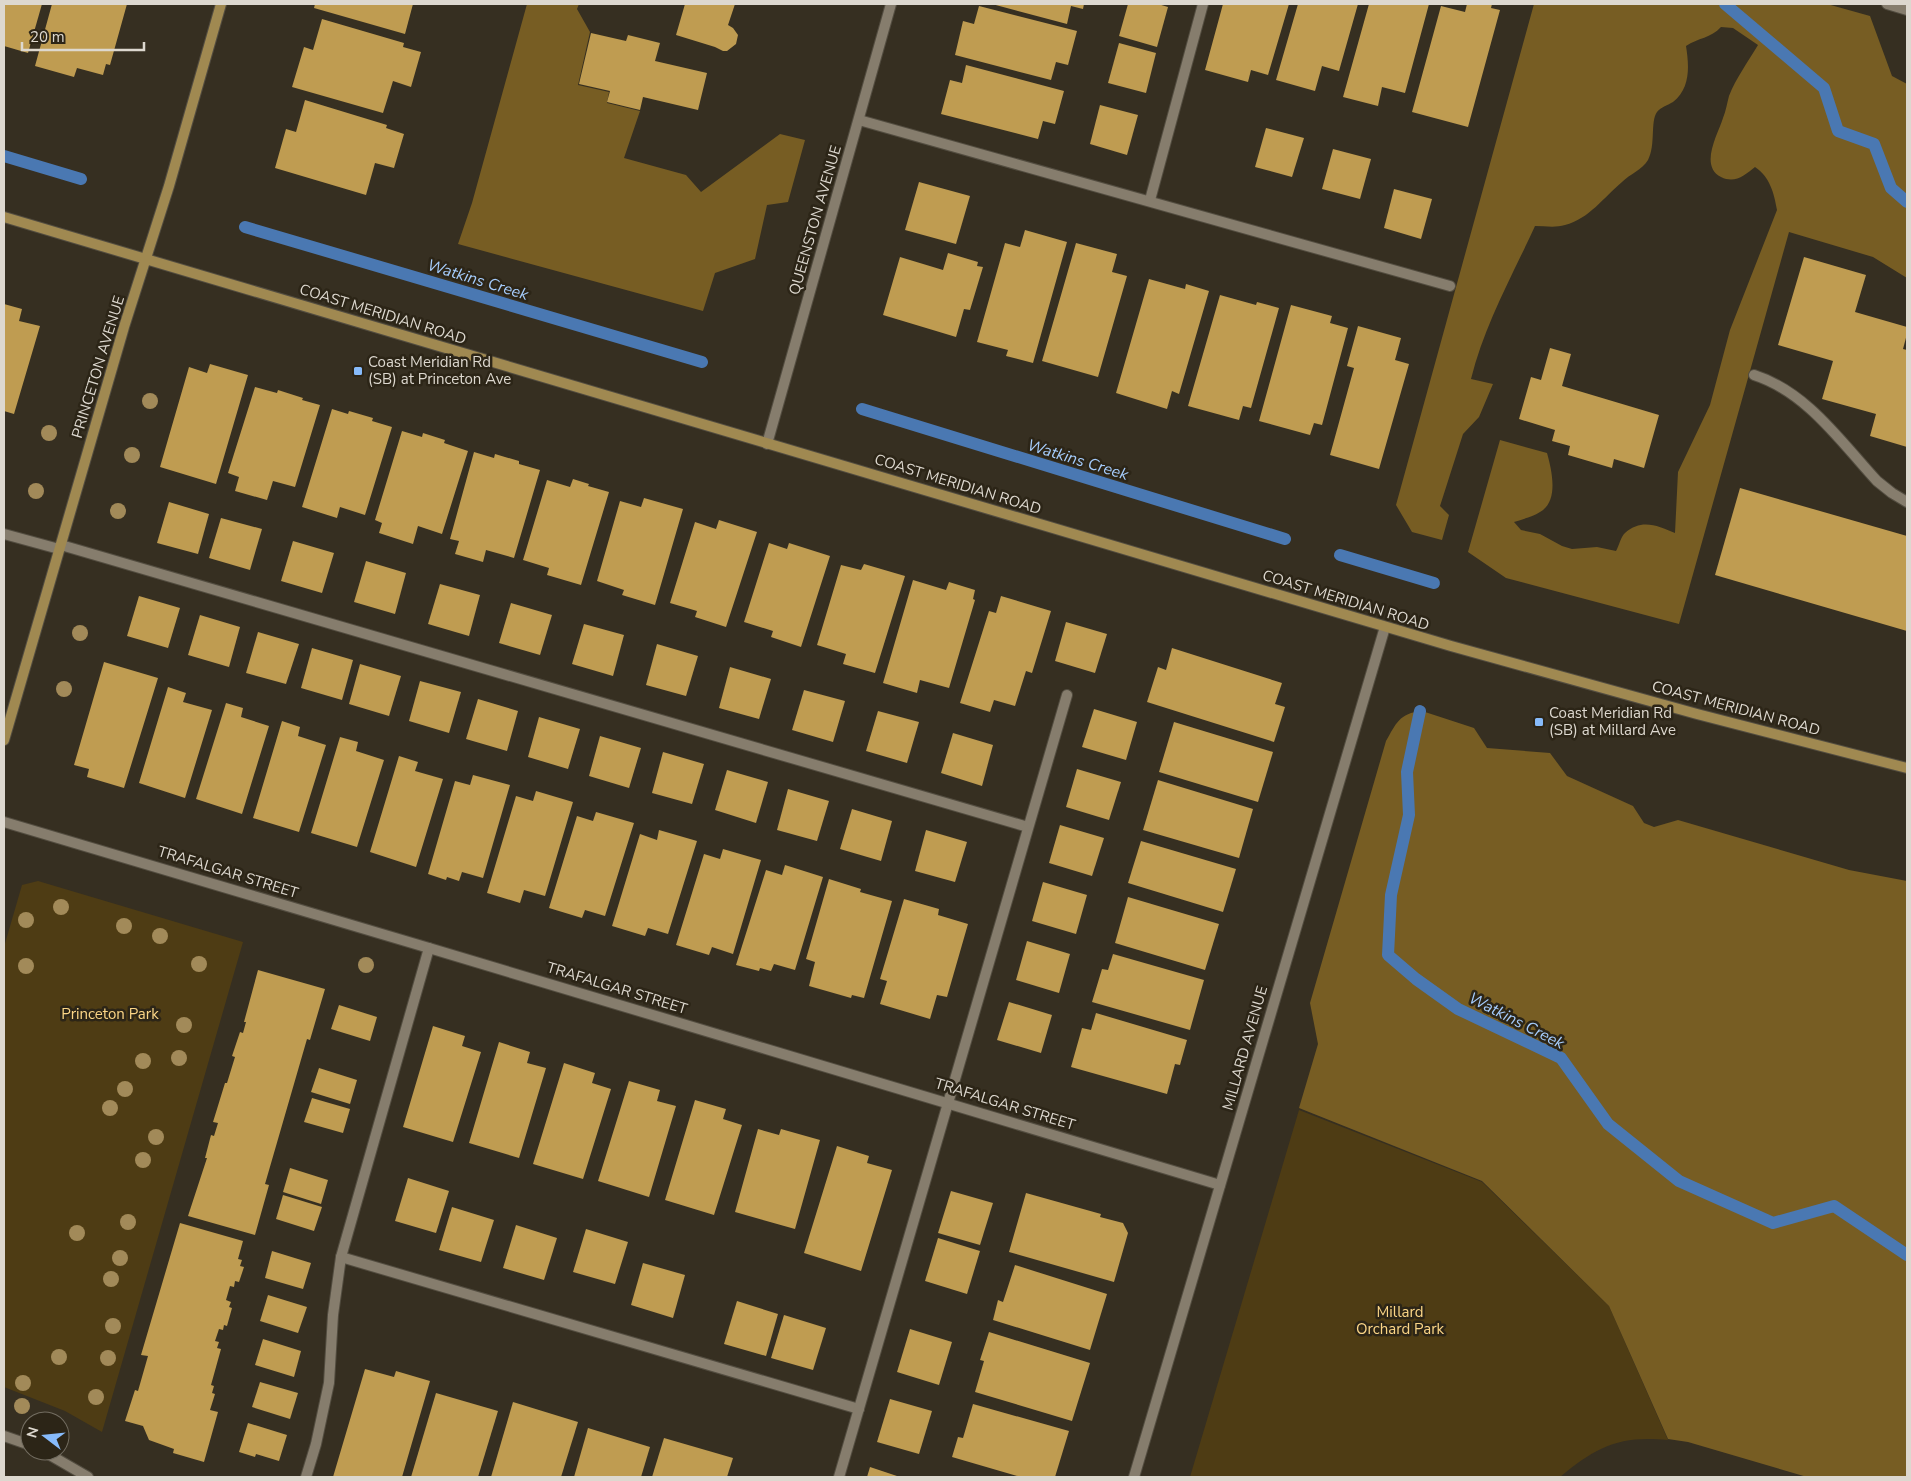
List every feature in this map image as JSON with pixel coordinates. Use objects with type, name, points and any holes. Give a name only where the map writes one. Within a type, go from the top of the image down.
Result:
[{"type":"main road","name":"PRINCETON AVENUE","points":[[4,740],[169,186],[221,4]]},
{"type":"main road","name":"COAST MERIDIAN ROAD","points":[[4,217],[1384,626],[1697,714],[1907,768]]},
{"type":"street","name":"QUEENSTON AVENUE","points":[[767,444],[891,4]]},
{"type":"street","points":[[1150,200],[1203,4]]},
{"type":"street","points":[[1887,4],[1907,10]]},
{"type":"street","points":[[859,120],[1150,200],[1450,286]]},
{"type":"street","points":[[1754,375],[1770,380],[1798,398],[1877,481],[1907,502]]},
{"type":"street","points":[[4,534],[60,547],[1028,827]]},
{"type":"street","name":"MILLARD AVENUE","points":[[1134,1477],[1384,626]]},
{"type":"street","points":[[839,1477],[950,1103],[1067,695]]},
{"type":"street","name":"TRAFALGAR STREET","points":[[4,822],[1220,1185]]},
{"type":"street","points":[[306,1477],[329,1383],[341,1257],[429,948]]},
{"type":"street","points":[[341,1257],[859,1409]]},
{"type":"street","points":[[4,1436],[20,1442]]},
{"type":"street","points":[[60,1461],[88,1477]]},
{"type":"green space","name":"Princeton Park","points":[[38,881],[243,942],[102,1432],[70,1414],[70,1411],[65,1411],[4,1387],[4,947],[22,885]]},
{"type":"green space","name":"Millard Orchard Park","points":[[1299,1110],[1482,1182],[1609,1306],[1668,1440],[1636,1439],[1609,1445],[1585,1458],[1560,1477],[1190,1477]]},
{"type":"shaded area","points":[[527,4],[579,4],[577,9],[590,32],[578,85],[609,92],[607,103],[640,111],[624,158],[686,175],[701,192],[780,134],[805,140],[788,202],[767,205],[755,259],[715,273],[703,311],[458,244],[472,203]]},
{"type":"shaded area","points":[[1534,4],[1827,4],[1870,16],[1892,76],[1907,84],[1907,278],[1873,257],[1789,232],[1679,624],[1506,578],[1468,552],[1500,440],[1547,453],[1549,460],[1552,477],[1550,501],[1540,512],[1514,522],[1521,530],[1540,534],[1562,546],[1572,549],[1597,547],[1616,551],[1624,534],[1631,528],[1650,525],[1675,533],[1678,472],[1710,405],[1730,330],[1777,210],[1773,192],[1768,181],[1755,167],[1740,178],[1731,180],[1721,177],[1711,165],[1714,141],[1725,113],[1729,96],[1758,45],[1733,28],[1721,27],[1717,31],[1686,46],[1688,68],[1686,83],[1679,96],[1673,102],[1657,112],[1650,154],[1643,167],[1625,179],[1582,218],[1561,226],[1535,226],[1499,301],[1483,340],[1471,379],[1493,384],[1479,417],[1463,434],[1440,506],[1449,515],[1442,540],[1412,532],[1396,505]]},
{"type":"shaded area","points":[[1422,711],[1474,728],[1487,748],[1550,753],[1567,776],[1633,806],[1644,823],[1654,827],[1678,820],[1849,870],[1907,881],[1907,1477],[1807,1477],[1688,1442],[1668,1439],[1609,1306],[1482,1181],[1299,1108],[1318,1044],[1310,1003],[1386,741],[1399,720],[1408,714]]},
{"type":"building","points":[[4,4],[42,4],[28,53],[4,46]]},
{"type":"building","points":[[52,4],[127,4],[110,65],[106,64],[103,75],[77,68],[74,77],[35,66]]},
{"type":"building","points":[[315,4],[413,4],[405,34],[314,8]]},
{"type":"building","points":[[685,4],[735,4],[728,25],[738,35],[736,44],[727,51],[723,51],[676,35]]},
{"type":"building","points":[[992,4],[1084,4],[1083,9],[1071,6],[1067,24]]},
{"type":"building","points":[[1128,4],[1158,4],[1168,7],[1157,47],[1119,36]]},
{"type":"building","points":[[1223,4],[1289,4],[1268,75],[1251,70],[1248,82],[1205,70]]},
{"type":"building","points":[[1298,4],[1358,4],[1339,71],[1322,66],[1315,91],[1276,80]]},
{"type":"building","points":[[1369,4],[1429,4],[1405,93],[1382,87],[1378,106],[1343,97]]},
{"type":"building","points":[[1467,4],[1492,4],[1491,8],[1500,10],[1468,127],[1412,112],[1441,6],[1465,12]]},
{"type":"building","points":[[979,6],[1077,31],[1068,65],[1056,62],[1051,80],[955,55],[963,21],[974,24]]},
{"type":"building","points":[[322,19],[404,43],[403,47],[421,52],[411,87],[393,81],[383,113],[292,87],[304,47],[313,50]]},
{"type":"building","points":[[591,33],[626,41],[628,35],[660,43],[655,61],[707,73],[698,110],[643,97],[640,110],[607,102],[610,91],[579,84]]},
{"type":"building","points":[[1119,43],[1156,53],[1146,93],[1108,83]]},
{"type":"building","points":[[966,65],[1064,91],[1055,124],[1043,121],[1038,139],[941,114],[950,80],[962,83]]},
{"type":"building","points":[[305,100],[387,125],[386,128],[404,134],[394,168],[375,163],[366,195],[275,168],[286,129],[296,132]]},
{"type":"building","points":[[1100,105],[1138,115],[1127,155],[1090,144]]},
{"type":"building","points":[[1266,128],[1304,138],[1292,177],[1255,167]]},
{"type":"building","points":[[1333,149],[1371,159],[1360,199],[1322,189]]},
{"type":"building","points":[[919,182],[970,196],[956,244],[905,230]]},
{"type":"building","points":[[1394,189],[1432,199],[1421,239],[1384,228]]},
{"type":"building","points":[[1025,230],[1067,242],[1033,363],[1006,356],[1008,350],[977,342],[1005,243],[1020,247]]},
{"type":"building","points":[[1076,243],[1117,254],[1112,272],[1127,276],[1098,377],[1042,361]]},
{"type":"building","points":[[948,253],[978,262],[977,266],[983,267],[970,310],[964,309],[956,337],[883,315],[900,257],[943,270]]},
{"type":"building","points":[[1804,257],[1866,275],[1855,312],[1907,327],[1903,349],[1907,350],[1907,447],[1870,436],[1876,414],[1822,399],[1833,361],[1778,345]]},
{"type":"building","points":[[1149,279],[1185,289],[1186,284],[1209,291],[1179,394],[1172,391],[1167,409],[1116,393]]},
{"type":"building","points":[[1220,295],[1256,305],[1257,302],[1279,308],[1251,408],[1243,406],[1239,420],[1188,406]]},
{"type":"building","points":[[4,304],[22,309],[19,321],[40,326],[14,414],[4,411]]},
{"type":"building","points":[[1291,305],[1332,316],[1330,323],[1348,328],[1322,425],[1314,423],[1310,435],[1259,421]]},
{"type":"building","points":[[1358,326],[1401,338],[1395,360],[1409,364],[1379,469],[1330,455],[1354,368],[1347,366]]},
{"type":"building","points":[[1550,348],[1571,354],[1562,386],[1659,415],[1644,468],[1614,459],[1612,468],[1568,455],[1570,446],[1552,441],[1555,430],[1519,419],[1531,377],[1541,380]]},
{"type":"building","points":[[210,364],[248,375],[216,484],[160,467],[189,367],[207,373]]},
{"type":"building","points":[[255,387],[277,393],[278,390],[320,405],[295,487],[273,481],[267,500],[235,491],[239,477],[228,473]]},
{"type":"building","points":[[332,409],[348,414],[349,411],[373,418],[372,421],[392,427],[365,515],[340,507],[337,518],[302,507]]},
{"type":"building","points":[[402,431],[422,437],[423,433],[445,440],[444,443],[468,451],[442,534],[418,526],[413,544],[379,533],[382,523],[375,520]]},
{"type":"building","points":[[474,452],[494,458],[495,454],[540,470],[514,558],[486,550],[483,562],[455,554],[459,541],[450,539]]},
{"type":"building","points":[[573,479],[609,492],[581,585],[547,575],[549,568],[523,560],[547,480],[570,487]]},
{"type":"building","points":[[1740,488],[1907,536],[1907,631],[1715,575]]},
{"type":"building","points":[[644,498],[683,509],[655,605],[622,595],[624,590],[597,581],[620,501],[641,507]]},
{"type":"building","points":[[169,502],[209,514],[198,554],[157,543]]},
{"type":"building","points":[[221,518],[262,529],[250,570],[209,558]]},
{"type":"building","points":[[719,520],[757,532],[726,627],[695,617],[697,611],[670,603],[695,522],[716,529]]},
{"type":"building","points":[[293,541],[334,553],[322,593],[281,581]]},
{"type":"building","points":[[769,543],[787,549],[789,543],[830,556],[801,647],[771,637],[773,631],[744,622]]},
{"type":"building","points":[[366,561],[406,573],[395,614],[354,602]]},
{"type":"building","points":[[864,564],[905,576],[875,673],[843,664],[846,654],[817,645],[841,565],[861,570]]},
{"type":"building","points":[[913,580],[946,590],[949,582],[975,590],[973,599],[975,600],[949,688],[920,680],[917,693],[883,683]]},
{"type":"building","points":[[440,584],[480,595],[469,636],[428,624]]},
{"type":"building","points":[[139,596],[180,608],[168,648],[127,636]]},
{"type":"building","points":[[1001,596],[1051,611],[1032,673],[1026,671],[1015,706],[994,700],[990,712],[960,703],[989,611],[996,613]]},
{"type":"building","points":[[511,603],[552,615],[540,655],[499,643]]},
{"type":"building","points":[[200,615],[240,627],[229,667],[188,655]]},
{"type":"building","points":[[1066,622],[1107,634],[1095,673],[1055,661]]},
{"type":"building","points":[[584,624],[624,635],[613,676],[572,664]]},
{"type":"building","points":[[258,632],[299,644],[286,684],[246,673]]},
{"type":"building","points":[[657,644],[698,656],[686,696],[646,685]]},
{"type":"building","points":[[312,648],[353,660],[342,700],[301,688]]},
{"type":"building","points":[[1172,648],[1282,683],[1275,704],[1285,707],[1274,742],[1147,702],[1158,667],[1166,670]]},
{"type":"building","points":[[104,662],[158,678],[124,788],[87,777],[89,769],[74,765]]},
{"type":"building","points":[[360,664],[401,676],[389,716],[349,704]]},
{"type":"building","points":[[730,667],[771,679],[759,719],[719,708]]},
{"type":"building","points":[[420,681],[461,692],[449,733],[409,721]]},
{"type":"building","points":[[168,687],[186,693],[183,702],[212,710],[185,798],[139,783]]},
{"type":"building","points":[[804,690],[845,701],[833,742],[792,730]]},
{"type":"building","points":[[478,699],[518,711],[507,751],[466,739]]},
{"type":"building","points":[[226,703],[243,708],[241,717],[269,726],[242,814],[196,799]]},
{"type":"building","points":[[1094,709],[1137,722],[1126,760],[1082,747]]},
{"type":"building","points":[[878,711],[919,722],[907,763],[866,751]]},
{"type":"building","points":[[539,717],[580,729],[568,769],[528,757]]},
{"type":"building","points":[[282,721],[300,727],[298,736],[326,745],[299,832],[253,818]]},
{"type":"building","points":[[1174,722],[1273,752],[1258,802],[1159,772]]},
{"type":"building","points":[[953,733],[993,745],[982,786],[941,773]]},
{"type":"building","points":[[600,736],[641,748],[629,788],[589,776]]},
{"type":"building","points":[[340,737],[358,742],[356,751],[384,760],[357,847],[311,833]]},
{"type":"building","points":[[663,752],[704,764],[692,804],[652,793]]},
{"type":"building","points":[[399,756],[418,762],[415,771],[443,779],[416,867],[370,852]]},
{"type":"building","points":[[1077,769],[1121,782],[1109,820],[1066,807]]},
{"type":"building","points":[[727,770],[768,782],[756,823],[715,810]]},
{"type":"building","points":[[473,775],[510,785],[483,878],[462,872],[459,881],[447,877],[446,880],[428,874],[455,781],[470,785]]},
{"type":"building","points":[[1158,780],[1253,809],[1239,858],[1143,830]]},
{"type":"building","points":[[788,789],[829,801],[817,841],[777,830]]},
{"type":"building","points":[[536,791],[573,802],[545,896],[524,890],[520,903],[487,893],[516,796],[533,801]]},
{"type":"building","points":[[852,809],[892,821],[881,861],[840,849]]},
{"type":"building","points":[[596,812],[634,823],[605,916],[585,910],[582,918],[549,908],[577,816],[593,821]]},
{"type":"building","points":[[1060,825],[1104,838],[1092,876],[1049,863]]},
{"type":"building","points":[[659,830],[697,841],[668,934],[648,928],[645,936],[612,926],[640,834],[657,840]]},
{"type":"building","points":[[926,830],[967,842],[955,882],[915,871]]},
{"type":"building","points":[[1141,841],[1236,869],[1223,912],[1128,883]]},
{"type":"building","points":[[723,849],[761,860],[733,954],[712,947],[709,955],[676,945],[704,854],[720,859]]},
{"type":"building","points":[[785,865],[823,877],[795,970],[774,964],[771,971],[760,968],[759,971],[736,965],[766,870],[782,875]]},
{"type":"building","points":[[829,879],[861,889],[860,892],[892,901],[864,998],[852,995],[851,998],[809,986],[815,962],[806,959]]},
{"type":"building","points":[[1043,882],[1087,895],[1076,934],[1032,921]]},
{"type":"building","points":[[1128,897],[1219,924],[1205,970],[1115,943]]},
{"type":"building","points":[[904,899],[939,909],[938,915],[968,924],[947,997],[937,995],[930,1019],[880,1004],[887,981],[880,979]]},
{"type":"building","points":[[1027,941],[1070,954],[1059,993],[1016,980]]},
{"type":"building","points":[[1113,954],[1204,980],[1190,1030],[1092,1002],[1102,969],[1108,970]]},
{"type":"building","points":[[258,970],[325,989],[310,1040],[307,1039],[265,1184],[269,1185],[255,1235],[188,1216],[207,1158],[205,1158],[211,1135],[214,1136],[218,1123],[213,1122],[235,1057],[232,1056],[240,1032],[243,1033],[246,1022],[244,1022]]},
{"type":"building","points":[[1009,1002],[1052,1015],[1041,1053],[997,1040]]},
{"type":"building","points":[[339,1005],[377,1017],[370,1041],[331,1029]]},
{"type":"building","points":[[1096,1013],[1187,1040],[1180,1065],[1175,1064],[1167,1094],[1071,1067],[1082,1028],[1091,1030]]},
{"type":"building","points":[[433,1026],[465,1036],[462,1046],[481,1052],[453,1142],[403,1127]]},
{"type":"building","points":[[499,1042],[530,1052],[527,1063],[546,1068],[519,1158],[469,1143]]},
{"type":"building","points":[[564,1063],[595,1073],[592,1083],[611,1089],[583,1179],[533,1164]]},
{"type":"building","points":[[319,1068],[357,1080],[350,1104],[311,1092]]},
{"type":"building","points":[[629,1081],[660,1090],[657,1101],[676,1106],[649,1197],[598,1181]]},
{"type":"building","points":[[312,1098],[350,1109],[343,1133],[304,1122]]},
{"type":"building","points":[[695,1100],[726,1109],[723,1119],[742,1125],[714,1215],[665,1200]]},
{"type":"building","points":[[758,1129],[779,1135],[781,1129],[820,1140],[795,1229],[735,1212]]},
{"type":"building","points":[[837,1146],[869,1156],[867,1163],[892,1170],[861,1271],[804,1253]]},
{"type":"building","points":[[290,1168],[328,1180],[321,1204],[283,1192]]},
{"type":"building","points":[[408,1178],[449,1191],[436,1233],[395,1221]]},
{"type":"building","points":[[951,1191],[993,1203],[980,1245],[938,1233]]},
{"type":"building","points":[[1026,1193],[1101,1214],[1100,1217],[1123,1223],[1128,1233],[1114,1282],[1009,1252]]},
{"type":"building","points":[[283,1195],[322,1207],[314,1231],[276,1219]]},
{"type":"building","points":[[452,1207],[494,1220],[481,1262],[439,1250]]},
{"type":"building","points":[[180,1223],[243,1241],[238,1259],[242,1260],[240,1266],[244,1267],[239,1282],[235,1281],[234,1287],[230,1286],[226,1300],[231,1302],[229,1307],[232,1308],[227,1326],[224,1325],[223,1330],[219,1329],[215,1341],[219,1342],[217,1348],[221,1349],[211,1385],[214,1386],[212,1393],[215,1394],[210,1410],[218,1412],[204,1462],[173,1453],[174,1449],[149,1440],[143,1426],[125,1421],[135,1390],[138,1391],[148,1356],[141,1355]]},
{"type":"building","points":[[516,1225],[557,1238],[544,1280],[503,1268]]},
{"type":"building","points":[[586,1229],[628,1242],[615,1284],[573,1272]]},
{"type":"building","points":[[938,1238],[980,1251],[967,1294],[925,1281]]},
{"type":"building","points":[[272,1251],[311,1263],[303,1289],[265,1278]]},
{"type":"building","points":[[643,1263],[685,1275],[673,1318],[631,1305]]},
{"type":"building","points":[[1015,1265],[1107,1294],[1090,1350],[993,1320],[998,1300],[1003,1302]]},
{"type":"building","points":[[268,1295],[307,1307],[298,1333],[260,1321]]},
{"type":"building","points":[[737,1301],[778,1314],[766,1356],[724,1344]]},
{"type":"building","points":[[784,1315],[826,1328],[813,1370],[771,1358]]},
{"type":"building","points":[[910,1329],[952,1342],[939,1385],[897,1372]]},
{"type":"building","points":[[989,1332],[1090,1363],[1072,1421],[975,1392],[984,1361],[980,1360]]},
{"type":"building","points":[[263,1339],[301,1351],[294,1377],[255,1365]]},
{"type":"building","points":[[365,1369],[394,1377],[396,1371],[430,1381],[402,1477],[333,1477]]},
{"type":"building","points":[[260,1382],[298,1393],[290,1419],[252,1407]]},
{"type":"building","points":[[436,1393],[498,1411],[478,1477],[411,1477]]},
{"type":"building","points":[[890,1399],[932,1411],[919,1454],[877,1442]]},
{"type":"building","points":[[513,1402],[578,1422],[561,1477],[491,1477]]},
{"type":"building","points":[[973,1404],[1069,1431],[1055,1477],[1021,1477],[952,1457],[958,1437],[963,1438]]},
{"type":"building","points":[[248,1423],[287,1435],[279,1461],[256,1454],[255,1457],[239,1452]]},
{"type":"building","points":[[588,1428],[650,1447],[641,1477],[574,1477]]},
{"type":"building","points":[[664,1438],[733,1458],[727,1477],[652,1477]]},
{"type":"building","points":[[870,1467],[900,1477],[867,1477]]},
{"type":"waterway","points":[[1725,4],[1824,88],[1838,131],[1874,144],[1891,188],[1907,202]]},
{"type":"waterway","name":"Watkins Creek","points":[[4,156],[81,179]]},
{"type":"waterway","name":"Watkins Creek","points":[[245,227],[702,362]]},
{"type":"waterway","name":"Watkins Creek","points":[[862,409],[1285,539]]},
{"type":"waterway","name":"Watkins Creek","points":[[1340,555],[1434,583]]},
{"type":"waterway","name":"Watkins Creek","points":[[1420,711],[1407,772],[1409,815],[1391,895],[1388,955],[1416,979],[1458,1009],[1561,1058],[1608,1124],[1679,1181],[1773,1223],[1834,1206],[1907,1255]]},
{"type":"place","name":"Coast Meridian Rd (SB) at Princeton Ave","points":[[358,371]]},
{"type":"place","name":"Coast Meridian Rd (SB) at Millard Ave","points":[[1539,722]]}]
